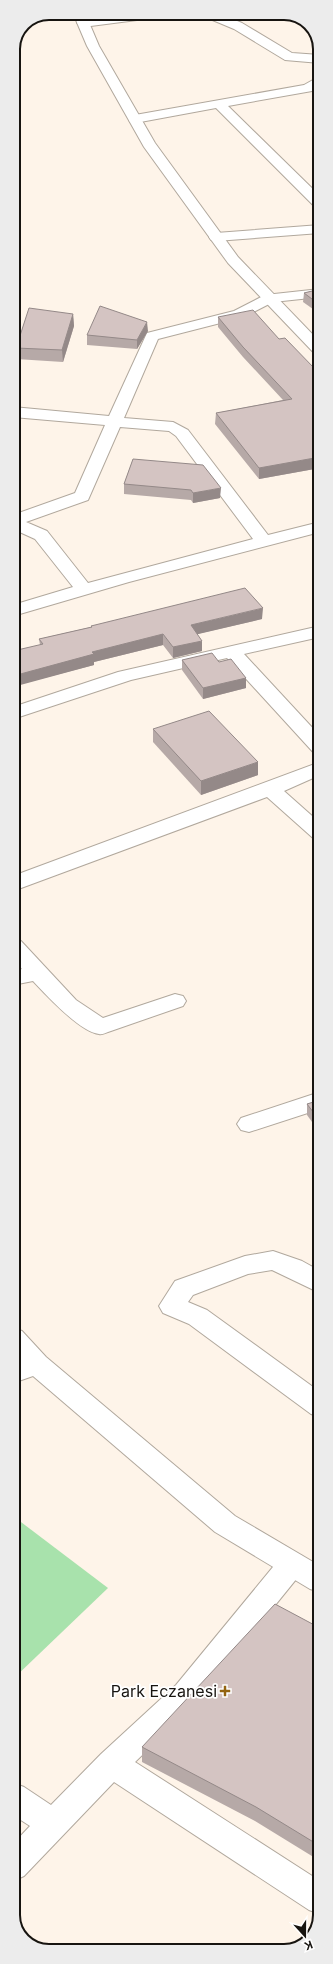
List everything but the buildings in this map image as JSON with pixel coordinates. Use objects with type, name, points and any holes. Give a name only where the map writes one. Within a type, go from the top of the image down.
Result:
[{"type":"street","points":[[82,20],[93,46],[149,144],[233,260],[313,344]]},
{"type":"street","points":[[224,20],[238,26],[289,57],[313,59]]},
{"type":"street","points":[[135,119],[308,88],[313,85]]},
{"type":"street","points":[[219,104],[313,197]]},
{"type":"street","points":[[216,237],[313,230]]},
{"type":"street","points":[[20,519],[82,496],[152,336],[239,314],[270,299],[313,294]]},
{"type":"street","points":[[20,413],[116,421],[173,428],[182,433],[263,541]]},
{"type":"street","points":[[20,526],[41,536],[84,590]]},
{"type":"street","points":[[20,609],[313,528]]},
{"type":"street","points":[[20,711],[125,676],[313,633]]},
{"type":"street","points":[[231,651],[313,740]]},
{"type":"street","points":[[20,881],[270,789],[313,771]]},
{"type":"street","points":[[270,789],[313,828]]},
{"type":"street","points":[[20,954],[68,1005],[100,1027],[175,1001]]},
{"type":"street","points":[[20,977],[38,973]]},
{"type":"street","points":[[249,1124],[313,1102]]},
{"type":"street","points":[[313,1280],[293,1268],[273,1260],[245,1265],[184,1288],[172,1306],[198,1317],[313,1401]]},
{"type":"street","points":[[20,1356],[25,1369],[225,1524],[313,1576]]},
{"type":"street","points":[[20,1859],[54,1826],[112,1764],[186,1694],[292,1564]]},
{"type":"street","points":[[112,1764],[313,1894]]},
{"type":"street","points":[[20,1802],[54,1826]]},
{"type":"green space","points":[[20,1521],[108,1588],[20,1672]]},
{"type":"place","name":"Park Eczanesi","points":[[225,1691]]}]
